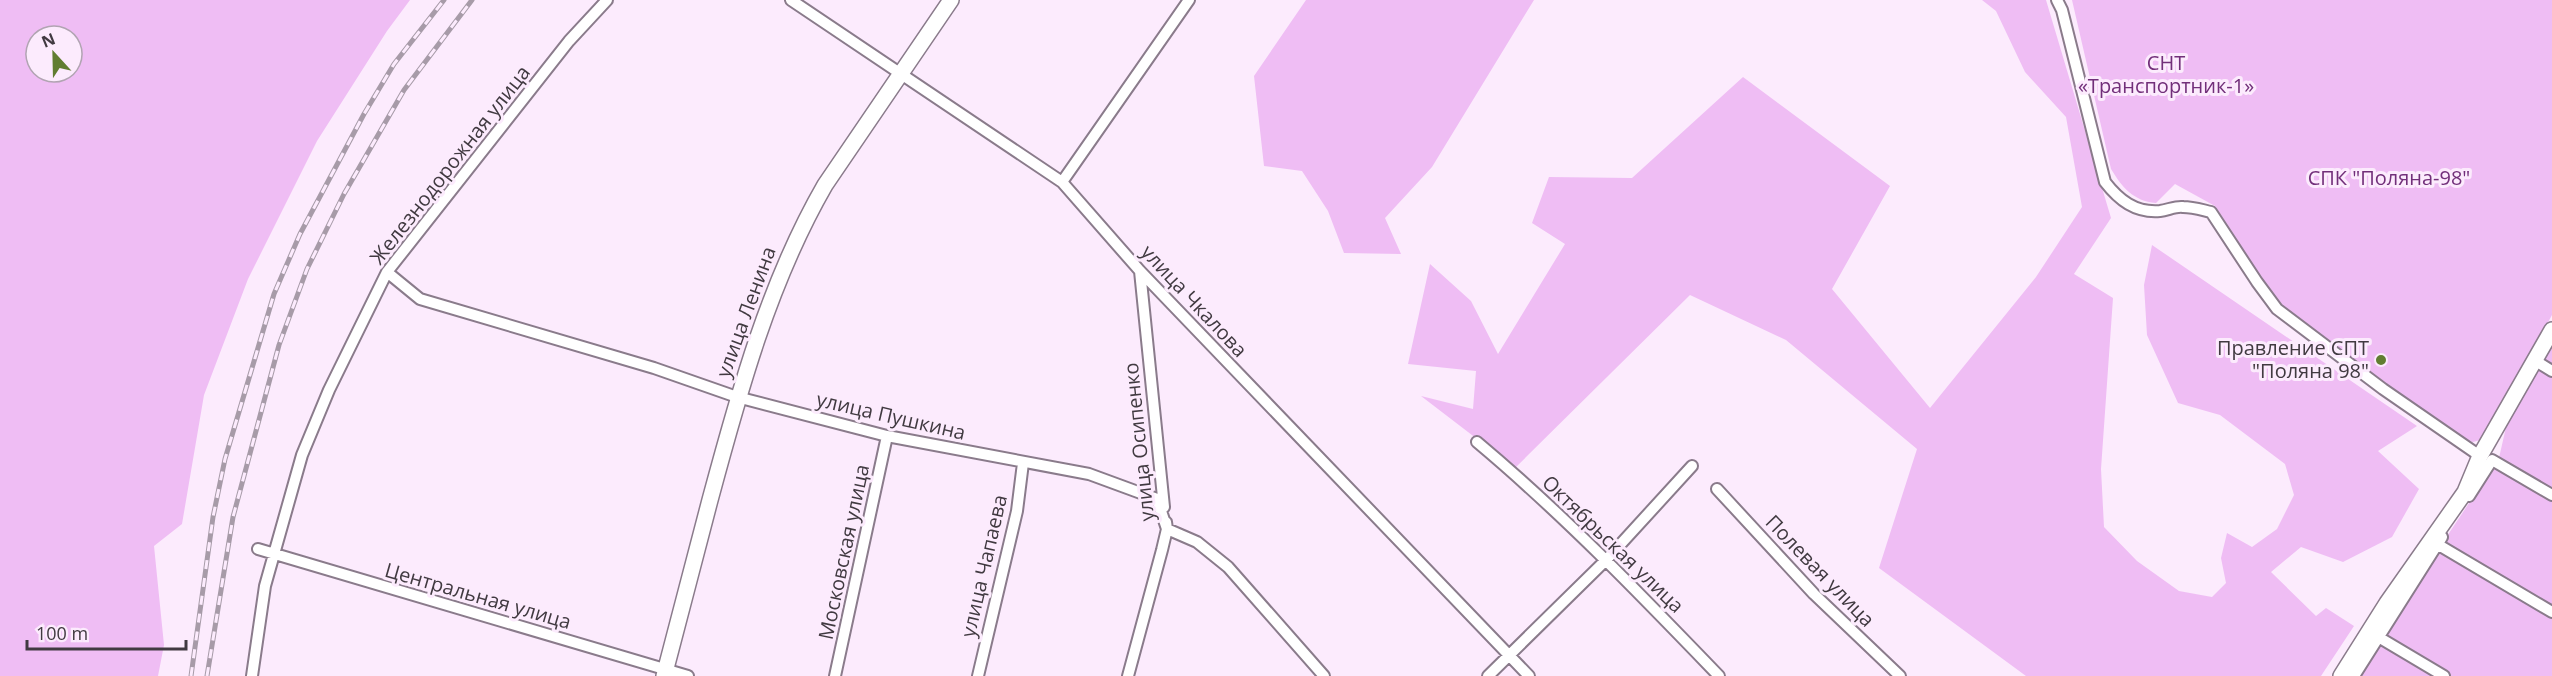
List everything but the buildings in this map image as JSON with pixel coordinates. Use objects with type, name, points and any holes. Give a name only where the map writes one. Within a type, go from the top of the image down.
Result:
[{"type":"street","name":"Железнодорожная улица","points":[[252,676],[265,586],[302,455],[328,390],[387,272],[569,41],[607,0]]},
{"type":"street","name":"улица Чкалова","points":[[791,0],[900,71],[1062,182],[1140,271],[1529,676]]},
{"type":"street","name":"улица Ленина","points":[[665,673],[737,397],[783,270],[811,210],[900,71],[951,0]]},
{"type":"street","points":[[1062,182],[1190,0]]},
{"type":"street","points":[[2057,0],[2062,10],[2105,182],[2117,198],[2128,205],[2144,210],[2159,211],[2181,206],[2211,212],[2277,309],[2383,388],[2486,458],[2552,495]]},
{"type":"street","name":"улица Осипенко","points":[[1128,676],[1167,529],[1160,486],[1140,271]]},
{"type":"street","name":"улица Пушкина","points":[[387,272],[420,299],[654,368],[737,397],[887,436],[1098,476],[1157,499],[1167,529]]},
{"type":"street","points":[[2354,676],[2437,544],[2486,458],[2534,360],[2552,330]]},
{"type":"street","points":[[2534,360],[2552,371]]},
{"type":"street","name":"Московская улица","points":[[835,676],[887,436]]},
{"type":"street","name":"Октябрьская улица","points":[[1477,442],[1607,559],[1719,676]]},
{"type":"street","points":[[2341,676],[2387,603],[2465,492],[2486,458]]},
{"type":"street","name":"улица Чапаева","points":[[978,676],[1017,511],[1023,463]]},
{"type":"street","points":[[1488,676],[1607,559],[1692,466]]},
{"type":"street","name":"Полевая улица","points":[[1717,489],[1814,594],[1900,676]]},
{"type":"street","points":[[1167,529],[1197,542],[1228,567],[1324,676]]},
{"type":"street","points":[[2437,544],[2552,612]]},
{"type":"street","name":"Центральная улица","points":[[258,549],[665,673],[688,676]]},
{"type":"street","points":[[2380,638],[2444,676]]},
{"type":"green space","points":[[0,0],[410,0],[387,31],[317,141],[248,279],[204,395],[182,524],[154,546],[164,645],[158,676],[0,676]]},
{"type":"green space","points":[[1306,0],[1534,0],[1432,167],[1385,218],[1401,254],[1344,253],[1328,211],[1302,171],[1264,166],[1254,76]]},
{"type":"green space","points":[[1982,0],[2046,0],[2111,218],[2074,274],[2113,298],[2101,469],[2104,527],[2137,561],[2179,591],[2212,597],[2226,583],[2221,558],[2227,533],[2252,547],[2277,529],[2294,495],[2285,464],[2220,415],[2178,403],[2147,335],[2144,285],[2152,245],[2417,426],[2378,451],[2419,489],[2392,537],[2343,562],[2301,547],[2271,572],[2316,616],[2326,608],[2354,626],[2321,676],[2026,676],[1879,568],[1917,449],[1786,340],[1690,295],[1515,468],[1421,396],[1473,409],[1476,371],[1408,364],[1430,264],[1471,301],[1498,354],[1565,244],[1532,223],[1549,177],[1632,178],[1743,77],[1890,186],[1832,289],[1930,408],[2036,277],[2082,207],[2066,117],[2025,72],[1996,11]]},
{"type":"green space","name":"СПК \"Поляна-98\"","points":[[2072,0],[2552,0],[2552,315],[2484,439],[2466,441],[2288,315],[2256,276],[2236,238],[2215,206],[2175,184],[2156,203],[2148,202],[2129,192],[2119,182],[2111,169]]},
{"type":"green space","points":[[2552,335],[2552,676],[2354,676],[2499,458],[2511,405]]},
{"type":"railway","points":[[191,676],[213,517],[225,459],[274,294],[300,234],[364,114],[394,64],[444,0]]},
{"type":"railway","points":[[207,676],[233,517],[279,345],[307,269],[344,194],[404,90],[472,0]]},
{"type":"place","name":"Правление СПТ \"Поляна 98\"","points":[[2381,360]]},
{"type":"park label","name":"СНТ «Транспортник-1»","points":[[2166,74]]}]
